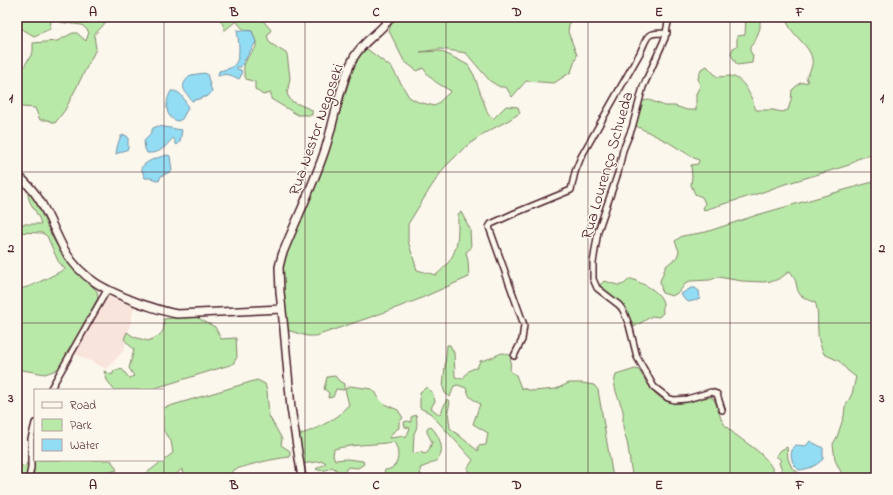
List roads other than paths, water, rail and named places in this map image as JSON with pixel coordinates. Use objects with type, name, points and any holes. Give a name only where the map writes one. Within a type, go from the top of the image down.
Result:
[{"type":"street","name":"Rua Nestor Negoseki","points":[[302,478],[291,408],[279,267],[282,255],[318,171],[345,77],[355,56],[363,44],[392,17]]},
{"type":"street","name":"Rua Lourenço Schueda","points":[[669,17],[667,33],[642,87],[632,128],[623,150],[618,173],[598,231],[593,262],[593,280],[597,288],[619,304],[623,310],[629,325],[637,357],[654,387],[664,396],[674,400],[687,399],[714,392],[717,394],[722,410]]},
{"type":"street","points":[[514,356],[522,340],[524,325],[489,227],[491,224],[515,213],[571,190],[575,172],[581,157],[640,53],[647,37],[652,33],[667,33]]},
{"type":"street","points":[[17,175],[30,187],[40,200],[69,258],[88,277],[107,290],[162,311],[177,314],[282,309]]},
{"type":"street","points":[[51,389],[107,290]]},
{"type":"street","points":[[29,478],[31,468],[31,439],[34,427]]},
{"type":"water","points":[[237,30],[252,31],[256,42],[241,67],[237,67],[237,69],[241,70],[242,74],[239,79],[229,75],[218,76],[219,71],[232,67],[238,59],[239,44]]},
{"type":"water","points":[[207,74],[212,92],[208,96],[192,101],[184,88],[185,82],[191,75]]},
{"type":"water","points":[[171,91],[180,94],[188,108],[182,119],[178,121],[170,117],[167,109]]},
{"type":"water","points":[[158,126],[182,130],[180,142],[177,145],[173,138],[159,151],[147,153],[144,141],[149,136],[153,128]]},
{"type":"water","points":[[125,135],[128,137],[128,149],[116,154],[121,136]]},
{"type":"water","points":[[168,155],[170,156],[172,171],[161,176],[159,181],[151,178],[145,178],[141,168],[146,163],[153,159]]},
{"type":"water","points":[[691,288],[695,288],[699,291],[700,299],[689,302],[684,299],[681,294]]},
{"type":"water","points":[[810,441],[823,448],[823,459],[812,467],[799,470],[792,461],[792,451],[796,445],[806,446]]}]
